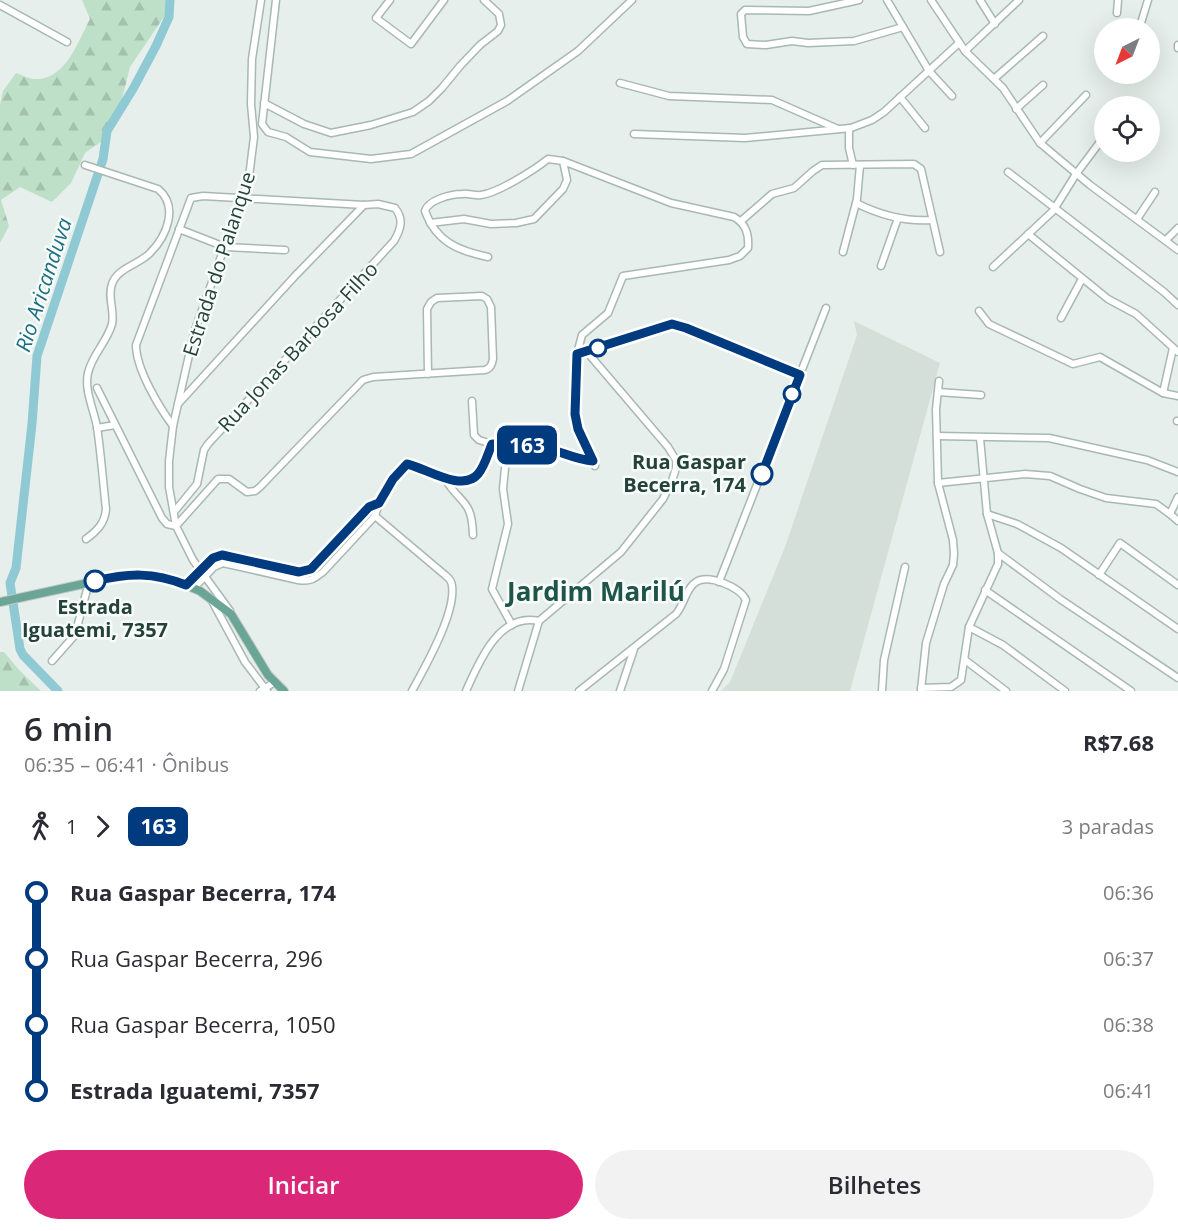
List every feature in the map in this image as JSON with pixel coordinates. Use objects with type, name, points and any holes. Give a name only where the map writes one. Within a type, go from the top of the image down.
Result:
[{"type":"main road","points":[[2,601],[120,576],[138,574],[158,576],[210,597],[234,617],[263,667],[284,691]]},
{"type":"street","name":"Estrada do Palanque","points":[[234,617],[199,570],[176,526],[168,474],[173,426],[194,333],[243,198],[252,164],[254,138],[251,69],[261,0]]},
{"type":"street","points":[[276,0],[262,124],[268,132],[286,137],[310,152],[371,159],[411,154],[516,95],[578,51],[632,0]]},
{"type":"street","points":[[390,0],[376,18],[411,44],[444,0]]},
{"type":"street","points":[[264,103],[304,124],[331,133],[371,125],[412,112],[429,101],[480,45],[498,31],[501,25],[499,14],[484,0]]},
{"type":"street","points":[[859,0],[809,11],[745,10],[741,14],[743,37],[747,44],[766,45],[792,41],[838,42],[854,41],[903,27]]},
{"type":"street","points":[[888,0],[929,71],[952,96]]},
{"type":"street","points":[[931,0],[965,51],[995,78],[1040,143],[1076,174],[1178,250]]},
{"type":"street","points":[[980,0],[995,24]]},
{"type":"street","points":[[965,51],[1020,0]]},
{"type":"street","points":[[1117,13],[1118,0]]},
{"type":"street","points":[[1143,18],[1148,0]]},
{"type":"street","points":[[0,5],[67,42]]},
{"type":"street","points":[[995,78],[1043,36]]},
{"type":"street","points":[[634,134],[746,138],[849,128],[872,120],[959,42]]},
{"type":"street","points":[[620,84],[669,96],[772,100],[838,129]]},
{"type":"street","points":[[1016,109],[1043,85]]},
{"type":"street","points":[[1040,143],[1086,95]]},
{"type":"street","points":[[900,97],[925,128]]},
{"type":"street","points":[[843,252],[856,203],[856,165],[849,148],[849,128]]},
{"type":"street","points":[[993,267],[1054,208],[1094,150]]},
{"type":"street","points":[[472,401],[474,435],[479,440],[492,444],[526,445],[553,450],[594,464],[578,429],[575,414],[577,354],[582,335],[608,313],[623,276],[729,260],[740,256],[748,248],[748,237],[741,221],[734,218],[671,203],[563,161],[548,159],[530,173],[481,195],[459,193],[426,206],[425,211],[430,223],[455,247],[488,257]]},
{"type":"street","points":[[430,223],[464,219],[491,224],[516,223],[534,219],[543,212],[566,184],[563,161]]},
{"type":"street","points":[[741,221],[772,194],[794,188],[818,166],[828,164],[917,165],[921,170],[940,252]]},
{"type":"street","points":[[85,165],[158,189],[163,193],[170,214],[151,253],[113,279],[111,286],[112,324],[105,341],[92,361],[87,376],[97,428],[105,517],[99,527],[86,538]]},
{"type":"street","points":[[1008,172],[1178,305]]},
{"type":"street","points":[[1137,219],[1155,192]]},
{"type":"street","points":[[173,426],[156,400],[136,349],[137,340],[192,197],[364,204]]},
{"type":"street","points":[[856,203],[898,218],[917,221],[932,220]]},
{"type":"street","points":[[177,405],[364,204]]},
{"type":"street","name":"Rua Jonas Barbosa Filho","points":[[174,512],[197,484],[204,450],[208,444],[394,241],[401,226],[401,217],[398,212],[390,206],[364,204]]},
{"type":"street","points":[[881,266],[898,218]]},
{"type":"street","points":[[179,228],[225,247],[285,250]]},
{"type":"street","points":[[1166,240],[1178,228]]},
{"type":"street","points":[[1028,234],[1108,299],[1136,314],[1175,350],[1163,393]]},
{"type":"street","points":[[1061,318],[1082,279]]},
{"type":"street","points":[[97,388],[162,518],[166,524],[176,526],[218,479],[229,479],[247,492],[260,487],[363,380],[373,377],[428,374],[485,370],[490,367],[493,359],[492,307],[483,296],[437,298],[431,302],[427,309],[428,374]]},
{"type":"street","points":[[719,582],[826,308]]},
{"type":"street","points":[[979,311],[988,324],[1073,364],[1100,357],[1163,393],[1178,396]]},
{"type":"street","points":[[577,354],[663,326],[678,325],[800,375]]},
{"type":"street","points":[[518,691],[539,621],[621,552],[663,499],[676,468],[676,460],[668,447],[588,352]]},
{"type":"street","points":[[939,381],[938,483],[953,540],[954,554],[953,565],[944,584],[926,643],[921,690],[955,685],[961,680],[969,627],[998,564],[998,554],[987,514],[981,438]]},
{"type":"street","points":[[938,392],[981,395]]},
{"type":"street","points":[[97,428],[116,425]]},
{"type":"street","points":[[937,436],[1049,438],[1147,460],[1178,472]]},
{"type":"street","points":[[190,587],[218,565],[228,563],[298,580],[311,580],[323,572],[375,516],[379,503],[396,475],[407,464],[445,479],[464,481],[475,477],[492,444]]},
{"type":"street","points":[[505,468],[503,489],[508,524],[492,589],[512,625]]},
{"type":"street","points":[[938,483],[1025,474],[1050,476],[1106,498],[1132,503],[1156,504],[1178,521]]},
{"type":"street","points":[[445,479],[470,509],[473,535]]},
{"type":"street","points":[[1170,514],[1178,497]]},
{"type":"street","points":[[190,587],[199,570],[213,558],[222,555],[299,572],[311,569],[369,507],[379,503]]},
{"type":"street","points":[[987,514],[1017,524],[1061,548],[1178,629]]},
{"type":"street","points":[[375,516],[448,577],[452,583],[450,603],[434,648],[412,691]]},
{"type":"street","points":[[1099,575],[1120,543],[1178,585]]},
{"type":"street","points":[[998,554],[1060,599],[1178,678]]},
{"type":"street","points":[[882,691],[884,660],[905,567]]},
{"type":"street","points":[[579,691],[680,610],[694,583],[705,580],[719,582],[741,593],[746,604],[724,669],[712,691]]},
{"type":"street","points":[[52,661],[78,629],[89,582]]},
{"type":"street","points":[[985,590],[1131,691]]},
{"type":"street","points":[[210,597],[245,662],[264,690],[275,682]]},
{"type":"street","points":[[466,691],[485,651],[512,625],[523,621],[539,621]]},
{"type":"street","points":[[969,627],[1004,645],[1065,691]]},
{"type":"street","points":[[620,691],[634,648]]},
{"type":"street","points":[[964,660],[1006,691]]},
{"type":"shaded area","points":[[854,321],[940,363],[850,691],[721,691],[730,682],[785,547],[857,335]]},
{"type":"green space","points":[[82,0],[171,0],[168,11],[130,67],[121,103],[105,139],[85,153],[71,183],[52,202],[20,187],[1,200],[9,226],[0,243],[0,105],[3,91],[16,73],[32,79],[45,78],[62,67],[75,49],[90,19]]},
{"type":"green space","points":[[0,652],[4,652],[41,691],[0,691]]},
{"type":"waterway","name":"Rio Aricanduva","points":[[58,691],[23,655],[20,649],[10,583],[16,568],[37,356],[103,159],[107,131],[156,46],[169,17],[170,0]]},
{"type":"bus line","name":"163","points":[[95,581],[138,574],[158,576],[186,585],[217,555],[228,555],[299,572],[306,571],[316,565],[369,507],[379,503],[393,479],[407,464],[445,479],[464,481],[478,474],[492,444],[544,448],[593,461],[576,422],[574,406],[577,354],[672,324],[800,375],[762,474]]},
{"type":"place","name":"Rua Gaspar Becerra, 174","points":[[762,474]]},
{"type":"place","name":"Estrada Iguatemi, 7357","points":[[95,581]]},
{"type":"district","name":"Jardim Marilú","points":[[596,592]]}]
